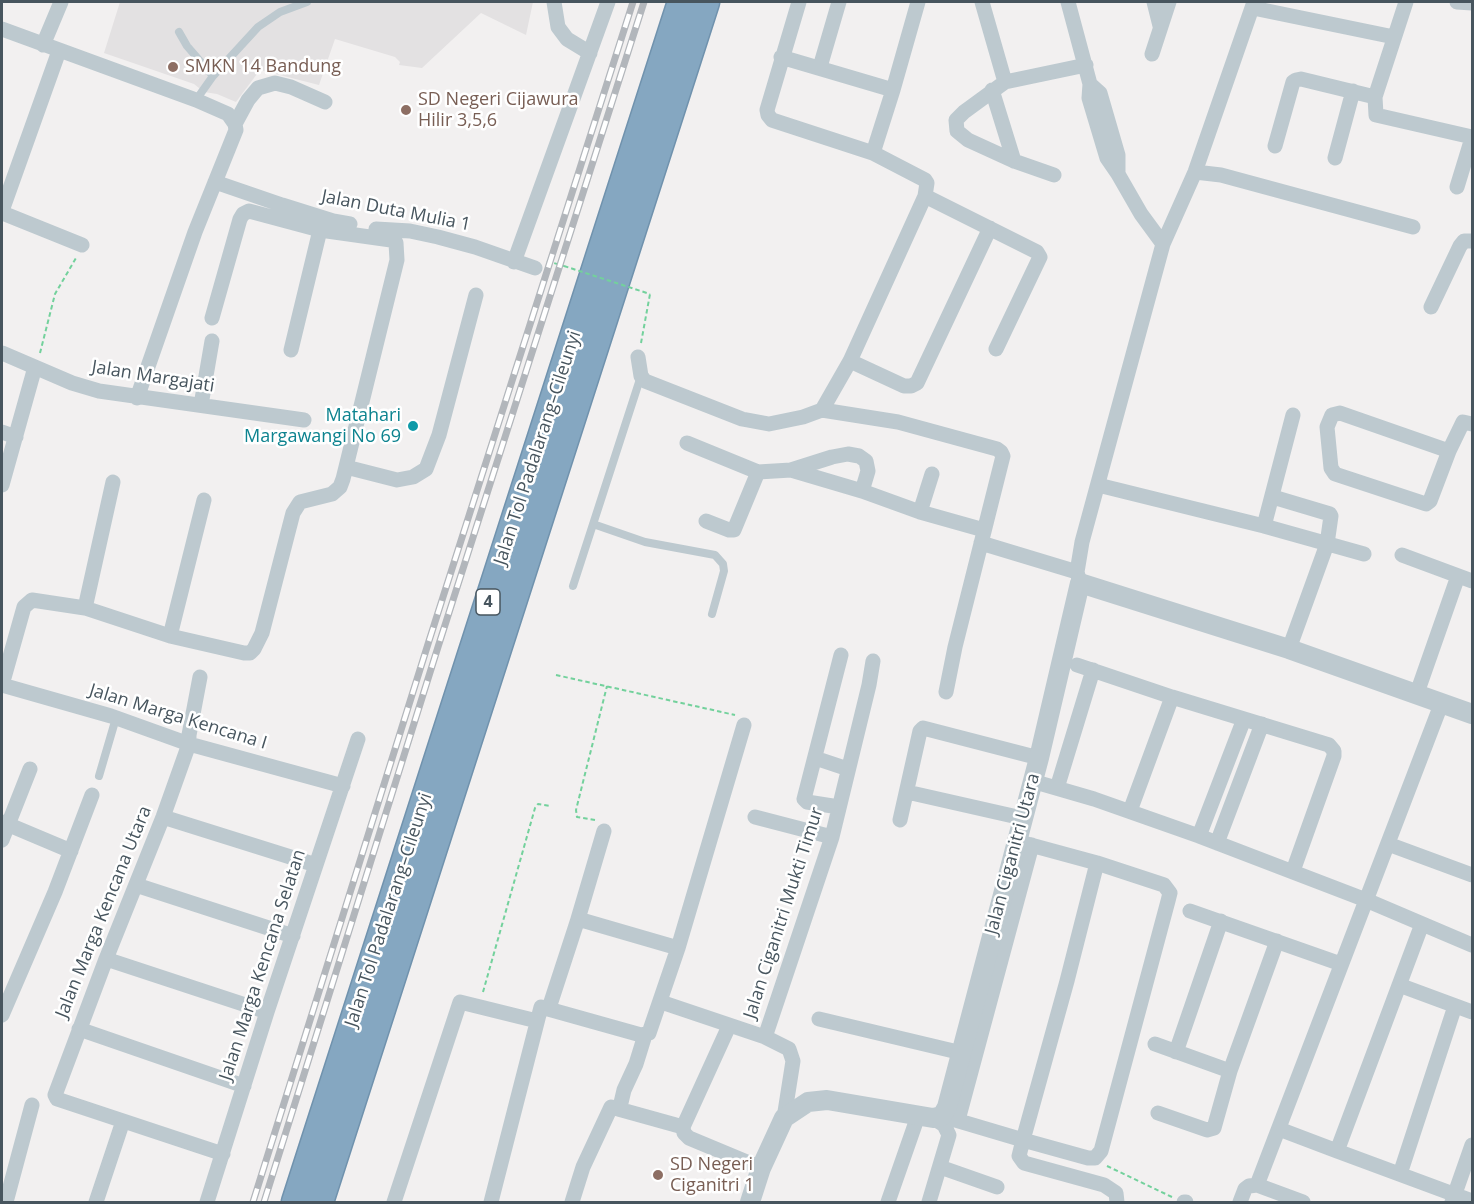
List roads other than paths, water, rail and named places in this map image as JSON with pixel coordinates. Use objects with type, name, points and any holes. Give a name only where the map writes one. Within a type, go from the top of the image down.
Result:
[{"type":"highway","name":"Jalan Tol Padalarang–Cileunyi","points":[[296,1203],[682,2]]},
{"type":"highway","name":"Jalan Tol Padalarang–Cileunyi","points":[[319,1203],[705,2]]},
{"type":"street","points":[[43,45],[61,2]]},
{"type":"street","points":[[554,2],[558,27],[567,39],[590,53]]},
{"type":"street","points":[[514,262],[608,2]]},
{"type":"street","points":[[799,2],[767,110],[772,120],[873,153],[927,183],[925,196],[850,361],[822,410]]},
{"type":"street","points":[[820,67],[839,2]]},
{"type":"street","points":[[873,153],[918,2]]},
{"type":"street","points":[[982,2],[1014,161]]},
{"type":"street","points":[[1068,2],[1086,65],[1090,84],[1089,98],[1107,158],[1141,214],[1163,244]]},
{"type":"street","points":[[1154,2],[1160,26]]},
{"type":"street","points":[[1152,54],[1169,2]]},
{"type":"street","points":[[1406,2],[1374,110],[1379,116],[1473,138],[1457,187]]},
{"type":"street","points":[[1457,2],[1473,3]]},
{"type":"street","points":[[1078,577],[1082,542],[1163,244],[1195,172],[1253,5],[1394,37]]},
{"type":"street","points":[[2,29],[196,100],[228,114],[235,124],[236,130],[195,232],[137,398]]},
{"type":"street","points":[[59,51],[3,208],[5,214],[82,245]]},
{"type":"street","points":[[782,57],[893,90]]},
{"type":"street","points":[[1054,175],[1014,161],[968,140],[957,131],[956,120],[999,86],[1086,65]]},
{"type":"street","points":[[1275,146],[1293,82],[1301,79],[1376,97]]},
{"type":"street","points":[[235,124],[248,100],[258,88],[275,83],[291,87],[325,102]]},
{"type":"street","points":[[1335,158],[1353,91]]},
{"type":"street","points":[[1195,172],[1221,175],[1413,227]]},
{"type":"street","name":"Jalan Duta Mulia 1","points":[[215,182],[333,221],[438,237],[535,268]]},
{"type":"street","points":[[925,196],[1037,252],[1040,256],[996,349]]},
{"type":"street","points":[[2,685],[22,613],[27,602],[32,600],[85,608],[170,636],[250,653],[254,649],[262,633],[293,513],[300,502],[332,494],[340,488],[398,250],[396,243],[391,240],[320,230],[255,211],[243,214],[212,318]]},
{"type":"street","points":[[850,361],[904,386],[917,383],[990,228]]},
{"type":"street","points":[[291,350],[320,230]]},
{"type":"street","points":[[1431,307],[1460,246],[1464,241],[1473,241]]},
{"type":"street","points":[[346,467],[398,480],[413,477],[426,469],[439,435],[476,295]]},
{"type":"street","points":[[201,405],[212,341]]},
{"type":"street","points":[[640,351],[641,376],[654,385],[742,419],[769,424],[803,417],[822,410],[898,422],[997,449],[1003,456],[955,647],[946,692]]},
{"type":"street","name":"Jalan Margajati","points":[[2,353],[72,383],[99,391],[304,420]]},
{"type":"street","points":[[2,485],[9,434],[34,367]]},
{"type":"street","points":[[1449,452],[1340,413],[1332,415],[1327,427],[1330,464],[1335,474],[1426,504],[1430,501],[1463,422],[1473,424]]},
{"type":"street","points":[[1264,526],[1293,415]]},
{"type":"street","points":[[687,443],[758,472],[791,470],[848,454],[859,456],[866,461],[868,471],[862,491]]},
{"type":"street","points":[[791,470],[862,491],[920,512],[1078,577],[1473,714]]},
{"type":"street","points":[[706,521],[729,531],[734,530],[758,472]]},
{"type":"street","points":[[920,512],[932,474]]},
{"type":"street","points":[[85,608],[113,482]]},
{"type":"street","points":[[1098,486],[1264,526],[1364,555]]},
{"type":"street","points":[[1273,497],[1331,514],[1326,544],[1289,649]]},
{"type":"street","points":[[170,636],[204,500]]},
{"type":"street","points":[[1402,555],[1465,579],[1417,693]]},
{"type":"street","name":"Jalan Ciganitri Utara","points":[[938,1118],[946,1107],[1024,843],[1022,819],[1038,758],[1078,577]]},
{"type":"street","points":[[839,807],[807,802],[804,799],[841,655]]},
{"type":"street","name":"Jalan Ciganitri Mukti Timur","points":[[765,1038],[832,837],[873,661]]},
{"type":"street","points":[[1077,665],[1329,745],[1334,751],[1334,756],[1293,871]]},
{"type":"street","points":[[1057,788],[1094,670]]},
{"type":"street","name":"Jalan Marga Kencana Utara","points":[[123,1121],[57,1099],[55,1095],[106,959],[164,817],[189,744],[200,677]]},
{"type":"street","name":"Jalan Marga Kencana I","points":[[2,685],[116,718],[189,744],[343,786]]},
{"type":"street","points":[[1130,811],[1172,697]]},
{"type":"street","points":[[1257,1185],[1442,702]]},
{"type":"street","points":[[1199,836],[1244,719]]},
{"type":"street","points":[[1217,843],[1262,724]]},
{"type":"street","points":[[620,1107],[645,1035],[649,1033],[661,1002],[744,725]]},
{"type":"street","points":[[900,820],[920,731],[923,728],[1038,758]]},
{"type":"street","name":"Jalan Marga Kencana Selatan","points":[[207,1203],[267,1012],[358,739]]},
{"type":"street","points":[[815,758],[848,769]]},
{"type":"street","points":[[2,840],[5,823],[30,769]]},
{"type":"street","points":[[1032,781],[1130,811],[1199,836],[1366,900],[1473,945]]},
{"type":"street","points":[[907,792],[1022,819]]},
{"type":"street","points":[[2,1015],[92,795]]},
{"type":"street","points":[[164,817],[316,865]]},
{"type":"street","points":[[755,817],[832,837]]},
{"type":"street","points":[[5,823],[70,851]]},
{"type":"street","points":[[549,1008],[604,831]]},
{"type":"street","points":[[784,1118],[808,1102],[827,1100],[938,1118],[1095,1158],[1101,1151],[1170,893],[1164,885],[1097,863],[1024,843],[938,1118],[888,1203]]},
{"type":"street","points":[[1388,844],[1473,875]]},
{"type":"street","points":[[1097,863],[1019,1156],[1024,1163],[1104,1185],[1116,1193],[1117,1203]]},
{"type":"street","points":[[136,885],[293,936]]},
{"type":"street","points":[[1190,911],[1341,964]]},
{"type":"street","points":[[578,919],[678,948]]},
{"type":"street","points":[[1176,1052],[1221,921]]},
{"type":"street","points":[[1337,1151],[1422,924]]},
{"type":"street","points":[[1158,1113],[1207,1130],[1214,1128],[1230,1071],[1277,941]]},
{"type":"street","points":[[106,959],[267,1012]]},
{"type":"street","points":[[1399,985],[1473,1012]]},
{"type":"street","points":[[394,1203],[460,1002],[537,1021]]},
{"type":"street","points":[[661,1002],[765,1038],[789,1049],[792,1055],[784,1118],[761,1168],[750,1203]]},
{"type":"street","points":[[1400,1174],[1455,1006]]},
{"type":"street","points":[[491,1203],[541,1007],[645,1035]]},
{"type":"street","points":[[819,1019],[962,1053]]},
{"type":"street","points":[[729,1026],[683,1127],[684,1133],[689,1138],[761,1168]]},
{"type":"street","points":[[79,1029],[244,1086]]},
{"type":"street","points":[[1155,1044],[1230,1071]]},
{"type":"street","points":[[6,1203],[32,1105]]},
{"type":"street","points":[[572,1203],[583,1167],[611,1107],[620,1107],[683,1127]]},
{"type":"street","points":[[929,1203],[949,1135],[938,1118]]},
{"type":"street","points":[[96,1203],[123,1121],[223,1154]]},
{"type":"street","points":[[1279,1129],[1400,1174],[1453,1199],[1473,1201]]},
{"type":"street","points":[[1453,1199],[1471,1152]]},
{"type":"street","points":[[940,1167],[997,1187]]},
{"type":"street","points":[[1240,1203],[1245,1189],[1248,1186],[1257,1185],[1303,1203]]},
{"type":"lane","points":[[196,100],[213,76],[258,27],[280,12],[307,2]]},
{"type":"lane","points":[[179,32],[187,46],[213,76]]},
{"type":"lane","points":[[573,586],[641,376]]},
{"type":"lane","points":[[593,524],[645,542],[716,555],[723,564],[724,571],[712,614]]},
{"type":"lane","points":[[99,776],[116,718]]},
{"type":"railway","points":[[253,1202],[633,2]]},
{"type":"railway","points":[[264,1202],[644,2]]},
{"type":"place","name":"SMKN 14 Bandung","points":[[173,67]]},
{"type":"place","name":"SD Negeri Cijawura Hilir 3,5,6","points":[[406,110]]},
{"type":"place","name":"Matahari Margawangi No 69","points":[[413,426]]},
{"type":"place","name":"SD Negeri Ciganitri 1","points":[[658,1175]]}]
